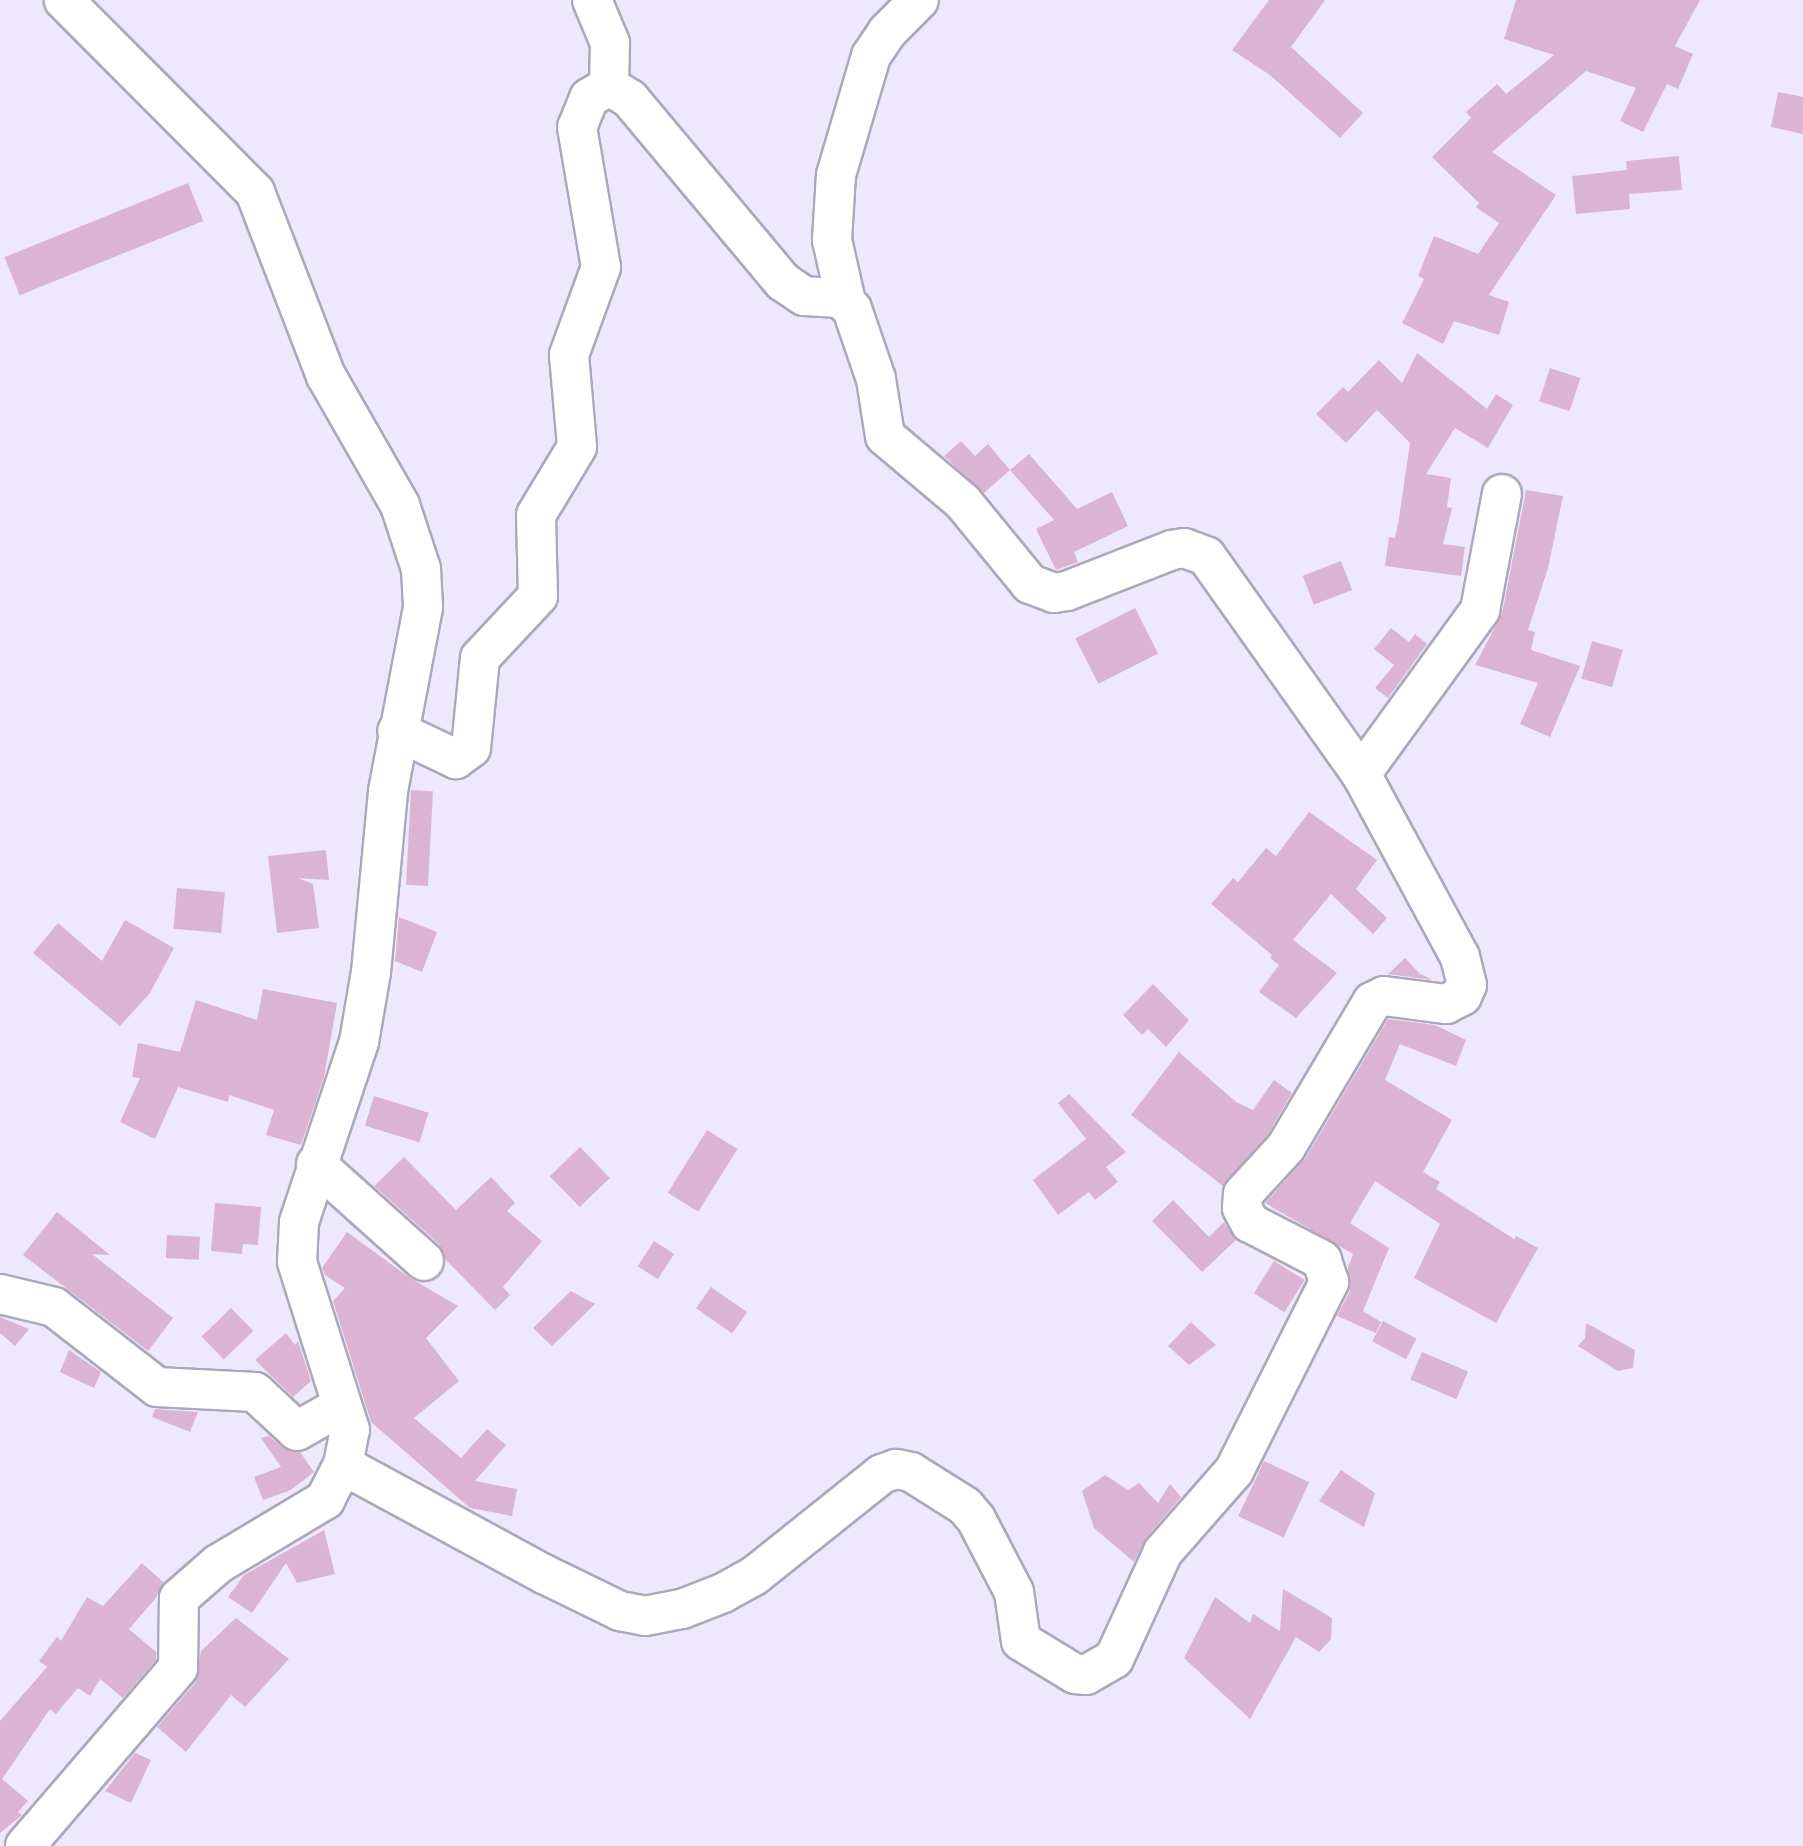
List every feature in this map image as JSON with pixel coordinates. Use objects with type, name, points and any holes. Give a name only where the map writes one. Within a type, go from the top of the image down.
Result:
[{"type":"street","points":[[25,1846],[178,1668],[178,1598],[218,1564],[325,1500],[343,1466],[350,1430],[298,1262],[300,1222],[358,1042],[397,731],[423,608],[421,569],[400,505],[326,376],[255,192],[64,0]]},
{"type":"street","points":[[592,0],[610,44],[609,86]]},
{"type":"street","points":[[343,1466],[544,1574],[620,1611],[645,1616],[682,1610],[723,1593],[754,1576],[882,1474],[896,1469],[910,1472],[965,1506],[976,1518],[1014,1592],[1022,1641],[1075,1674],[1099,1670],[1122,1645],[1163,1552],[1240,1460],[1329,1282],[1322,1260],[1250,1223],[1242,1208],[1244,1194],[1286,1147],[1372,1002],[1384,996],[1446,1004],[1462,996],[1466,986],[1460,956],[1361,774],[1216,566],[1198,550],[1172,550],[1067,592],[1043,590],[1020,575],[963,502],[882,430],[876,378],[852,309],[846,302],[832,240],[836,175],[871,56],[887,32],[919,0]]},
{"type":"street","points":[[397,731],[456,759],[471,748],[480,658],[538,596],[536,515],[577,448],[570,356],[600,267],[577,127],[589,98],[609,86]]},
{"type":"street","points":[[609,86],[630,99],[783,282],[804,296],[846,302]]},
{"type":"street","points":[[1361,774],[1480,610],[1502,494]]},
{"type":"street","points":[[316,1164],[424,1261]]},
{"type":"street","points":[[0,1294],[54,1307],[157,1387],[255,1392],[298,1431],[341,1406]]},
{"type":"building","points":[[1269,0],[1325,0],[1291,47],[1363,113],[1340,138],[1270,75],[1232,50]]},
{"type":"building","points":[[1516,0],[1700,0],[1675,46],[1693,54],[1678,89],[1667,84],[1643,132],[1620,121],[1636,88],[1586,71],[1492,152],[1556,195],[1489,295],[1509,302],[1499,335],[1454,321],[1443,344],[1402,323],[1424,279],[1418,276],[1434,236],[1478,254],[1499,223],[1476,207],[1479,203],[1432,157],[1471,118],[1466,112],[1497,84],[1506,94],[1554,55],[1504,39]]},
{"type":"building","points":[[1778,92],[1803,97],[1803,134],[1771,127]]},
{"type":"building","points":[[1679,156],[1682,190],[1629,194],[1630,209],[1576,214],[1572,176],[1627,170],[1626,161]]},
{"type":"building","points":[[188,183],[203,221],[20,295],[4,257]]},
{"type":"building","points":[[1417,353],[1487,409],[1496,394],[1513,405],[1488,448],[1455,428],[1426,474],[1451,478],[1447,507],[1452,508],[1443,544],[1465,547],[1461,576],[1385,566],[1389,537],[1395,538],[1410,443],[1377,410],[1346,443],[1316,414],[1343,387],[1348,392],[1379,360],[1402,383]]},
{"type":"building","points":[[1550,368],[1580,378],[1570,411],[1539,401]]},
{"type":"building","points":[[961,441],[975,456],[988,444],[1010,470],[984,493],[944,456]]},
{"type":"building","points":[[1029,454],[1077,509],[1112,492],[1128,526],[1074,552],[1078,562],[1056,570],[1036,529],[1054,520],[1010,470]]},
{"type":"building","points":[[1526,490],[1563,496],[1548,568],[1528,630],[1535,632],[1531,650],[1580,666],[1550,737],[1520,724],[1538,683],[1475,665],[1502,614]]},
{"type":"building","points":[[1341,561],[1352,590],[1314,605],[1303,576]]},
{"type":"building","points":[[1135,608],[1158,653],[1098,684],[1075,638]]},
{"type":"building","points":[[1391,628],[1409,642],[1415,634],[1427,644],[1388,698],[1375,688],[1394,665],[1374,649]]},
{"type":"building","points":[[1592,641],[1623,650],[1612,687],[1581,678]]},
{"type":"building","points":[[411,790],[433,791],[428,886],[406,885]]},
{"type":"building","points":[[1309,812],[1377,860],[1356,889],[1387,918],[1373,934],[1331,894],[1293,940],[1337,973],[1296,1018],[1259,992],[1279,965],[1270,958],[1272,955],[1211,904],[1233,878],[1238,882],[1266,848],[1276,856]]},
{"type":"building","points":[[326,850],[329,880],[298,878],[313,884],[319,928],[277,933],[268,856]]},
{"type":"building","points":[[177,888],[225,892],[221,933],[173,929]]},
{"type":"building","points":[[399,917],[437,932],[422,972],[395,961]]},
{"type":"building","points":[[125,920],[174,948],[150,993],[120,1026],[33,953],[58,923],[102,961]]},
{"type":"building","points":[[1405,958],[1420,974],[1433,980],[1388,974]]},
{"type":"building","points":[[1153,984],[1189,1020],[1166,1047],[1148,1029],[1142,1035],[1123,1015]]},
{"type":"building","points":[[263,989],[337,1003],[324,1077],[301,1145],[266,1135],[274,1110],[229,1095],[228,1102],[178,1087],[155,1139],[120,1122],[140,1078],[132,1077],[138,1043],[180,1052],[196,1000],[257,1020]]},
{"type":"building","points":[[1388,1019],[1435,1025],[1466,1040],[1456,1066],[1400,1044],[1385,1080],[1452,1120],[1423,1172],[1440,1182],[1436,1189],[1514,1239],[1516,1236],[1538,1248],[1496,1323],[1414,1278],[1440,1224],[1375,1181],[1350,1223],[1389,1248],[1363,1311],[1381,1322],[1376,1333],[1337,1316],[1350,1291],[1348,1267],[1353,1254],[1265,1203],[1305,1159]]},
{"type":"building","points":[[1179,1052],[1236,1102],[1253,1110],[1274,1080],[1292,1093],[1268,1134],[1223,1186],[1131,1115]]},
{"type":"building","points":[[1069,1094],[1126,1152],[1106,1167],[1118,1182],[1095,1200],[1089,1192],[1058,1215],[1033,1180],[1086,1139],[1058,1103]]},
{"type":"building","points":[[374,1096],[429,1113],[419,1142],[365,1126]]},
{"type":"building","points":[[707,1130],[738,1149],[698,1212],[668,1193]]},
{"type":"building","points":[[580,1147],[610,1178],[580,1207],[550,1176]]},
{"type":"building","points":[[404,1157],[456,1210],[491,1177],[515,1203],[507,1211],[542,1241],[503,1287],[510,1295],[495,1310],[446,1260],[439,1244],[374,1186]]},
{"type":"building","points":[[1173,1200],[1209,1237],[1224,1222],[1236,1240],[1202,1272],[1152,1221]]},
{"type":"building","points":[[215,1203],[261,1207],[258,1245],[243,1244],[242,1254],[211,1251]]},
{"type":"building","points":[[57,1212],[110,1255],[92,1254],[173,1318],[148,1351],[23,1255]]},
{"type":"building","points":[[347,1232],[410,1278],[458,1306],[426,1338],[459,1381],[414,1418],[461,1458],[487,1429],[506,1445],[475,1481],[517,1489],[512,1516],[470,1508],[371,1422],[333,1301],[345,1288],[325,1275],[322,1268]]},
{"type":"building","points":[[167,1235],[200,1237],[199,1260],[166,1258]]},
{"type":"building","points":[[654,1241],[674,1254],[658,1279],[638,1266]]},
{"type":"building","points":[[1274,1261],[1305,1280],[1284,1312],[1254,1293]]},
{"type":"building","points":[[711,1287],[747,1312],[732,1334],[696,1308]]},
{"type":"building","points":[[571,1291],[595,1304],[552,1346],[533,1328]]},
{"type":"building","points":[[231,1308],[253,1331],[224,1359],[202,1336]]},
{"type":"building","points":[[0,1317],[29,1329],[15,1346],[0,1333]]},
{"type":"building","points":[[1383,1321],[1417,1339],[1406,1359],[1372,1341]]},
{"type":"building","points":[[1191,1322],[1216,1345],[1189,1365],[1168,1346]]},
{"type":"building","points":[[1586,1323],[1635,1350],[1633,1368],[1618,1371],[1578,1346],[1585,1338]]},
{"type":"building","points":[[286,1333],[295,1345],[298,1341],[311,1381],[293,1397],[255,1360]]},
{"type":"building","points":[[69,1350],[101,1372],[94,1388],[60,1372]]},
{"type":"building","points":[[1422,1352],[1468,1372],[1456,1399],[1410,1380]]},
{"type":"building","points":[[155,1409],[198,1412],[190,1432],[152,1417]]},
{"type":"building","points":[[269,1436],[283,1448],[300,1452],[314,1472],[291,1490],[263,1500],[254,1477],[281,1467],[261,1438]]},
{"type":"building","points":[[1264,1461],[1309,1482],[1284,1537],[1238,1516]]},
{"type":"building","points":[[1341,1470],[1375,1493],[1364,1527],[1319,1501]]},
{"type":"building","points":[[1105,1475],[1128,1490],[1139,1483],[1158,1503],[1170,1484],[1181,1497],[1146,1538],[1134,1562],[1094,1528],[1082,1491]]},
{"type":"building","points":[[324,1530],[335,1574],[297,1583],[286,1563],[252,1613],[228,1597],[244,1575]]},
{"type":"building","points":[[142,1563],[163,1582],[156,1598],[129,1629],[156,1652],[156,1660],[123,1698],[100,1679],[90,1696],[78,1688],[56,1714],[50,1709],[2,1779],[28,1801],[18,1812],[22,1815],[0,1833],[0,1721],[47,1667],[39,1661],[57,1637],[61,1641],[87,1597],[103,1606]]},
{"type":"building","points":[[1283,1589],[1332,1618],[1331,1639],[1319,1652],[1296,1637],[1250,1719],[1184,1658],[1215,1597],[1250,1623],[1253,1614],[1280,1631]]},
{"type":"building","points":[[236,1618],[289,1659],[245,1707],[231,1695],[186,1752],[157,1727],[196,1682],[201,1651]]},
{"type":"building","points":[[135,1753],[151,1760],[131,1803],[105,1791]]}]
